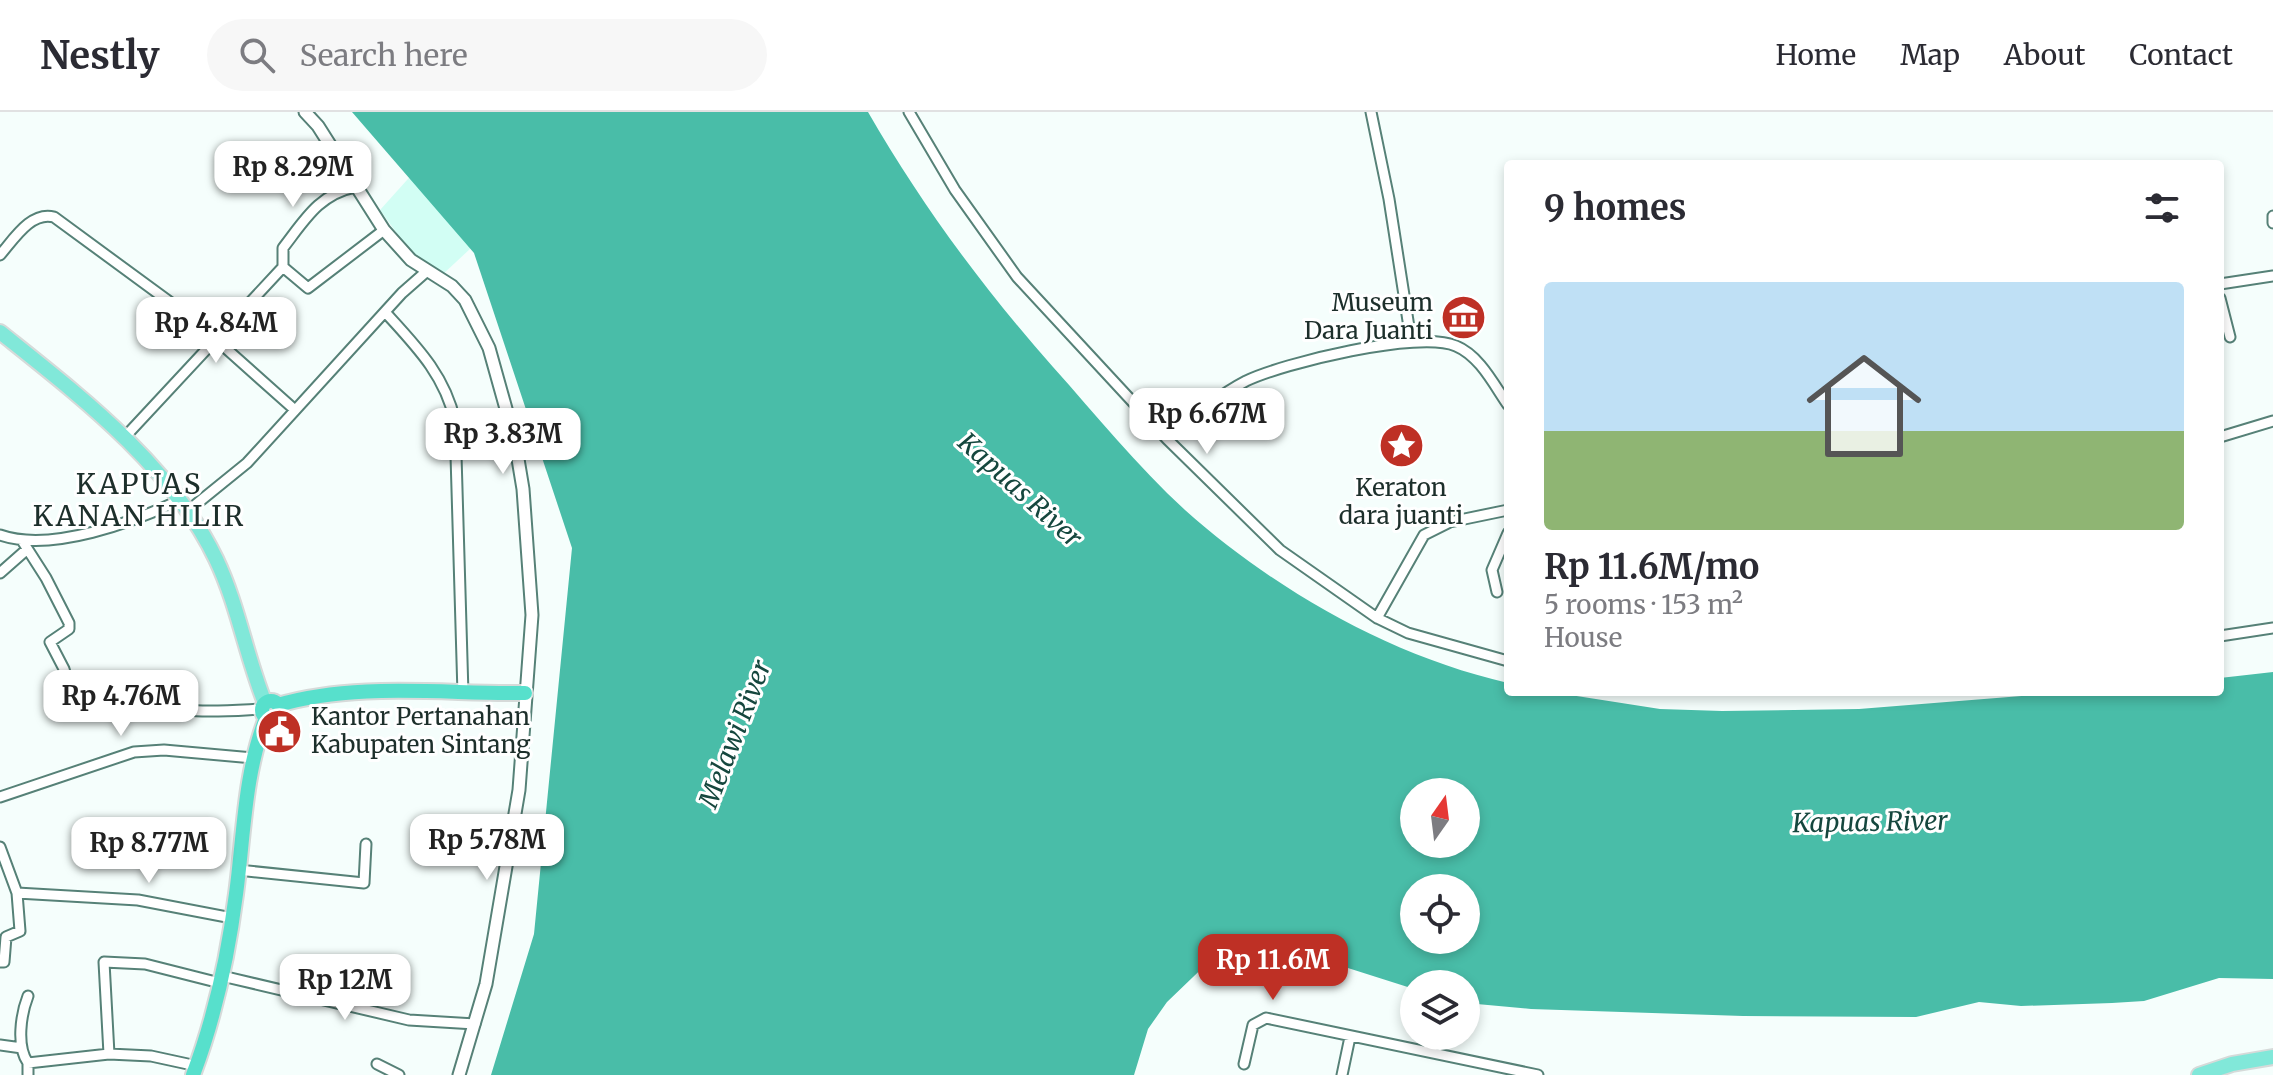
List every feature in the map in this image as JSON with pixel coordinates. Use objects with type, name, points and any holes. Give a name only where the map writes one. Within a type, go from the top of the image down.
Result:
[{"type":"highway","points":[[195,1070],[221,980],[253,758],[268,709],[312,696],[525,693]]},
{"type":"main road","points":[[0,332],[123,439],[185,504],[217,561],[268,709]]},
{"type":"main road","points":[[2199,1075],[2234,1069],[2273,1057]]},
{"type":"street","points":[[305,112],[338,156],[384,230],[411,260],[452,286],[477,323],[489,348],[515,441],[527,522],[532,615],[519,790],[486,984],[459,1075]]},
{"type":"street","points":[[909,112],[955,190],[1017,277],[1167,439],[1280,550],[1377,618],[1408,633],[1504,660]]},
{"type":"street","points":[[1371,112],[1389,199],[1411,340]]},
{"type":"street","points":[[123,439],[283,267],[283,248],[322,199],[352,182]]},
{"type":"street","points":[[0,255],[30,222],[49,215],[167,299],[295,410]]},
{"type":"street","points":[[2273,216],[2273,223]]},
{"type":"street","points":[[283,267],[308,288],[384,230]]},
{"type":"street","points":[[0,573],[24,547],[185,504],[236,474],[385,312],[427,271]]},
{"type":"street","points":[[2224,283],[2273,276]]},
{"type":"street","points":[[385,312],[434,369],[455,421],[463,694]]},
{"type":"street","points":[[2224,314],[2230,337]]},
{"type":"street","points":[[1167,439],[1199,412],[1249,380],[1274,371],[1411,340],[1445,343],[1468,353],[1504,400]]},
{"type":"street","points":[[2224,436],[2273,421]]},
{"type":"street","points":[[1377,618],[1424,535],[1450,522],[1504,511]]},
{"type":"street","points":[[0,535],[24,547],[46,578],[69,623],[69,629],[50,644],[64,669],[74,703]]},
{"type":"street","points":[[1497,592],[1491,575],[1504,542]]},
{"type":"street","points":[[1497,558],[1504,557]]},
{"type":"street","points":[[2224,635],[2273,628]]},
{"type":"street","points":[[155,683],[154,699],[166,705],[215,711],[268,709]]},
{"type":"street","points":[[0,797],[134,752],[164,750],[253,758]]},
{"type":"street","points":[[238,870],[364,883],[366,844]]},
{"type":"street","points":[[0,847],[17,893],[20,931],[6,937],[4,962],[0,962]]},
{"type":"street","points":[[17,893],[138,900],[232,918]]},
{"type":"street","points":[[109,1054],[104,962],[145,964],[409,1020],[475,1024]]},
{"type":"street","points":[[28,996],[22,1048],[28,1063],[28,1075]]},
{"type":"street","points":[[1244,1064],[1251,1031],[1259,1020],[1274,1019],[1538,1075]]},
{"type":"street","points":[[1342,1075],[1350,1037]]},
{"type":"street","points":[[0,1045],[22,1048]]},
{"type":"street","points":[[28,1063],[109,1054],[148,1056],[195,1070]]},
{"type":"street","points":[[377,1064],[399,1075]]},
{"type":"shaded area","points":[[443,140],[513,209],[442,275],[411,253],[380,210]]},
{"type":"water","points":[[352,112],[868,112],[931,212],[1002,307],[1117,440],[1185,510],[1257,567],[1296,593],[1420,656],[1504,682],[1504,696],[1577,696],[1660,709],[1859,709],[2021,696],[2224,696],[2224,678],[2273,672],[2273,979],[2219,978],[2144,1001],[2021,1006],[1979,1002],[1916,1017],[1743,1016],[1531,1009],[1480,1004],[1480,970],[1400,970],[1400,985],[1285,948],[1218,953],[1167,1002],[1148,1029],[1134,1075],[491,1075],[534,934],[572,548],[474,253]]},
{"type":"place","name":"Museum Dara Juanti","points":[[1464,317]]},
{"type":"place","name":"Keraton dara juanti","points":[[1401,446]]},
{"type":"place","name":"Kantor Pertanahan Kabupaten Sintang","points":[[280,731]]},
{"type":"district","name":"KAPUAS KANAN HILIR","points":[[139,500]]},
{"type":"water label","name":"Kapuas River","points":[[1020,490]]},
{"type":"water label","name":"Melawi River","points":[[735,734]]},
{"type":"water label","name":"Kapuas River","points":[[1870,822]]}]
